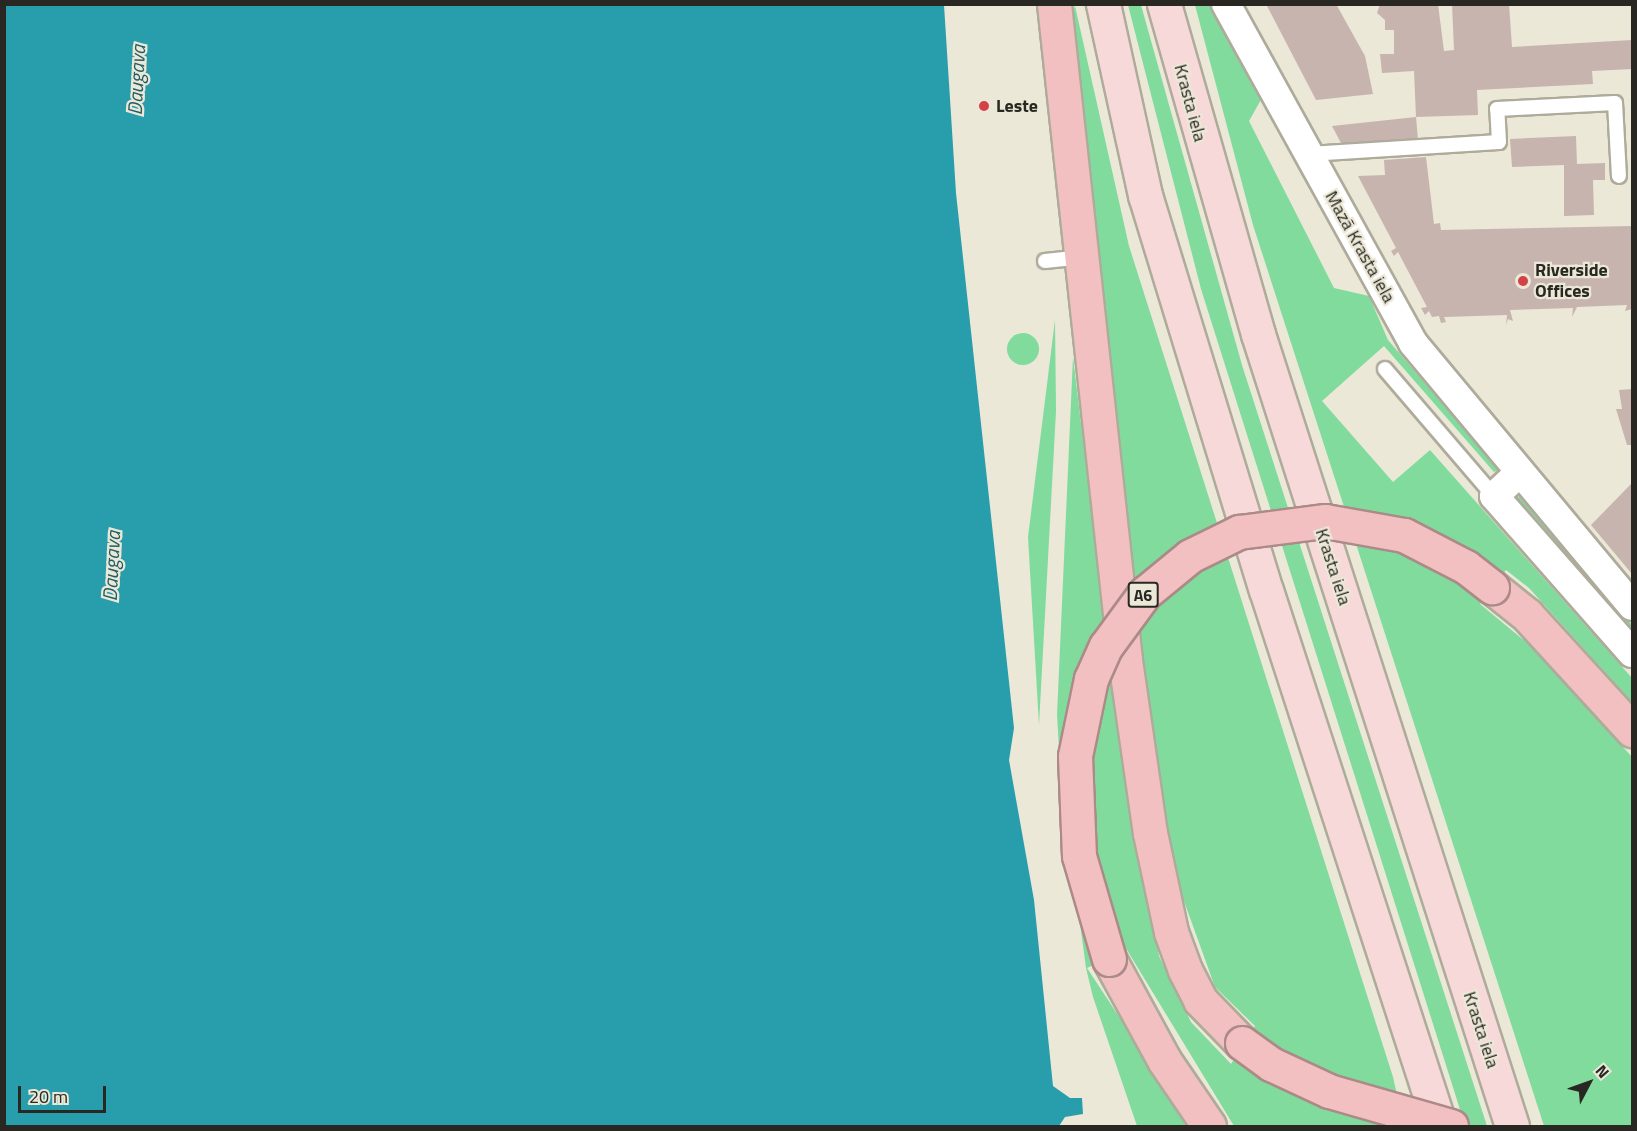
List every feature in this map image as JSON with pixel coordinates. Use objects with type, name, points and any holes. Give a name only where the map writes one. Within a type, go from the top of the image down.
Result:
[{"type":"highway","points":[[1054,4],[1125,660],[1150,833],[1171,932],[1185,970],[1207,1009],[1242,1043],[1271,1065],[1329,1091],[1451,1126]]},
{"type":"highway","name":"A6","points":[[1209,1126],[1164,1060],[1109,959],[1079,856],[1075,756],[1091,679],[1106,646],[1145,593],[1190,556],[1239,531],[1325,521],[1404,535],[1466,567],[1527,615],[1632,730]]},
{"type":"main road","points":[[1103,4],[1145,195],[1262,579],[1440,1126]]},
{"type":"main road","name":"Krasta iela","points":[[1164,4],[1258,334],[1512,1126]]},
{"type":"street","name":"Mazā Krasta iela","points":[[1226,4],[1413,343],[1632,606]]},
{"type":"street","points":[[1519,473],[1494,496],[1632,653]]},
{"type":"lane","points":[[1309,154],[1499,142],[1497,109],[1615,103],[1619,176]]},
{"type":"lane","points":[[1045,261],[1081,257]]},
{"type":"lane","points":[[1385,369],[1494,496]]},
{"type":"green space","points":[[1128,5],[1141,5],[1242,365],[1487,1126],[1465,1126],[1201,289]]},
{"type":"green space","points":[[1195,5],[1211,5],[1262,98],[1249,121],[1334,288],[1369,296],[1388,340],[1499,470],[1494,472],[1384,346],[1322,401],[1393,482],[1430,450],[1632,678],[1632,702],[1529,588],[1506,570],[1480,604],[1531,646],[1632,757],[1632,1126],[1544,1126],[1253,225]]},
{"type":"green space","points":[[1075,6],[1129,246],[1393,1077],[1404,1126],[1234,1126],[1127,950],[1087,968],[1191,1126],[1137,1126],[1093,997],[1086,968],[1061,781],[1057,715],[1073,357],[1121,755],[1159,956],[1191,1022],[1231,1064],[1255,1026],[1215,987],[1176,879],[1140,651],[1071,16]]},
{"type":"green space","points":[[1055,320],[1056,411],[1039,725],[1028,537]]},
{"type":"green space","points":[[1023,333],[1035,337],[1039,349],[1035,361],[1023,365],[1011,361],[1007,349],[1011,337]]},
{"type":"green space","points":[[1520,496],[1632,625],[1628,630],[1515,500]]},
{"type":"water","name":"Daugava","points":[[5,4],[944,5],[956,193],[1014,728],[1009,760],[1034,900],[1053,1086],[1070,1098],[1082,1098],[1083,1114],[1065,1117],[1059,1126],[5,1126]]},
{"type":"building","points":[[1266,4],[1336,4],[1365,56],[1373,94],[1316,100]]},
{"type":"building","points":[[1380,4],[1438,4],[1444,51],[1454,50],[1452,4],[1509,4],[1512,47],[1632,40],[1632,69],[1592,71],[1593,84],[1477,90],[1478,115],[1416,117],[1414,71],[1382,73],[1380,54],[1394,54],[1394,30],[1385,30],[1385,20],[1377,13]]},
{"type":"building","points":[[1416,117],[1418,140],[1342,145],[1332,126]]},
{"type":"building","points":[[1576,136],[1577,164],[1605,163],[1605,180],[1593,180],[1594,215],[1564,216],[1564,165],[1512,167],[1510,139]]},
{"type":"building","name":"Riverside Offices","points":[[1426,157],[1434,224],[1440,223],[1441,230],[1632,226],[1632,309],[1625,311],[1627,305],[1577,307],[1572,317],[1573,308],[1510,310],[1513,321],[1508,319],[1506,325],[1507,315],[1444,317],[1446,322],[1441,323],[1439,316],[1432,317],[1429,311],[1425,315],[1421,308],[1427,307],[1398,252],[1394,256],[1391,251],[1396,248],[1358,176],[1385,175],[1384,160]]},
{"type":"building","points":[[1632,389],[1632,445],[1627,445],[1616,409],[1622,409],[1619,390]]},
{"type":"building","points":[[1632,483],[1632,574],[1591,525]]},
{"type":"place","name":"Leste","points":[[984,106]]},
{"type":"place","name":"Riverside Offices","points":[[1523,281]]}]
